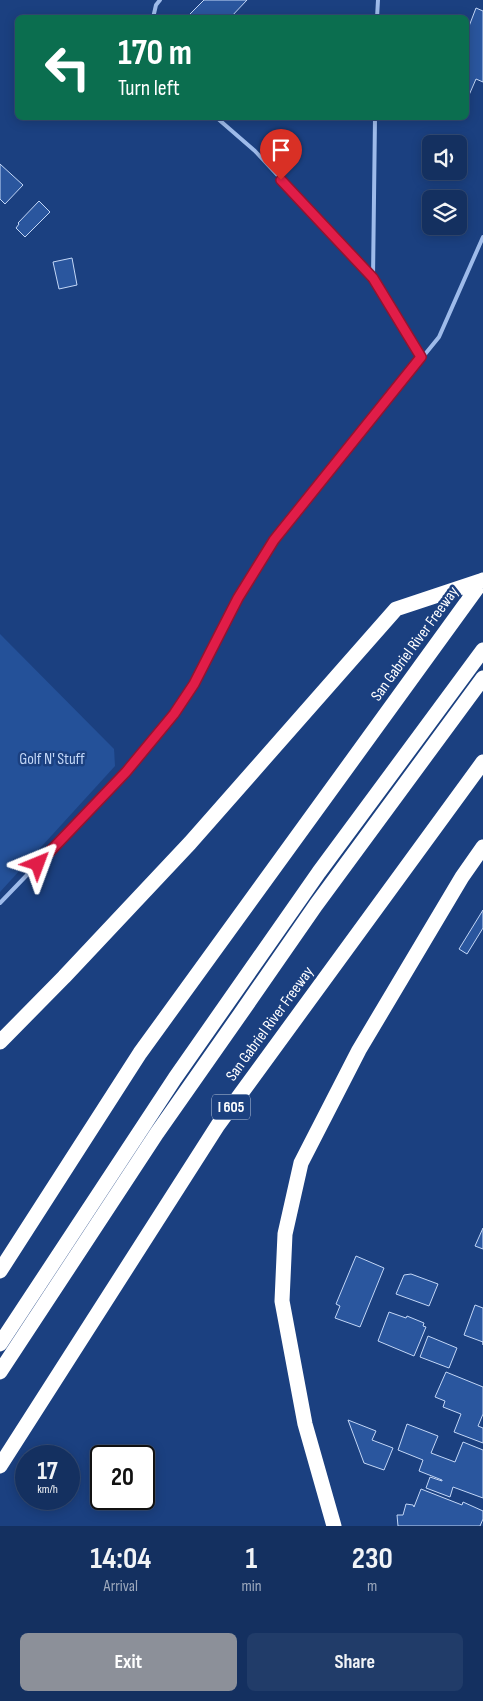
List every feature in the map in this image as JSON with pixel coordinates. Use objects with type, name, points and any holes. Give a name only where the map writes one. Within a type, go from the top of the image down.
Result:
[{"type":"highway","points":[[0,1042],[64,977],[190,842],[396,609],[483,580]]},
{"type":"highway","name":"San Gabriel River Freeway","points":[[0,1272],[140,1053],[483,580]]},
{"type":"highway","points":[[0,1344],[175,1078],[319,872],[483,650]]},
{"type":"highway","points":[[0,1372],[157,1133],[238,1016],[483,678]]},
{"type":"highway","name":"San Gabriel River Freeway","points":[[0,1466],[218,1125],[483,762]]},
{"type":"highway","points":[[334,1526],[305,1424],[282,1301],[285,1234],[301,1163],[360,1050],[462,877],[483,847]]},
{"type":"lane","points":[[154,15],[156,5],[160,0]]},
{"type":"lane","points":[[377,15],[378,0]]},
{"type":"lane","points":[[219,120],[255,151],[373,278],[421,357]]},
{"type":"lane","points":[[373,278],[375,120]]},
{"type":"lane","points":[[0,903],[126,772],[174,714],[194,684],[238,598],[274,540],[439,337],[483,237]]},
{"type":"green space","name":"Golf N' Stuff","points":[[0,634],[114,749],[115,766],[0,892]]},
{"type":"building","points":[[204,0],[247,0],[233,15],[190,14]]},
{"type":"building","points":[[476,8],[483,11],[483,82],[476,79],[469,95],[469,26]]},
{"type":"building","points":[[0,164],[23,185],[5,204],[0,199]]},
{"type":"building","points":[[39,201],[50,212],[25,237],[16,228],[18,223]]},
{"type":"building","points":[[72,258],[77,285],[59,289],[53,262]]},
{"type":"building","points":[[483,910],[483,928],[467,954],[459,949]]},
{"type":"building","points":[[483,1228],[483,1249],[475,1246]]},
{"type":"building","points":[[356,1256],[384,1268],[360,1327],[335,1318],[340,1306],[336,1304]]},
{"type":"building","points":[[411,1274],[438,1284],[429,1306],[396,1294],[404,1275]]},
{"type":"building","points":[[475,1305],[483,1308],[483,1342],[464,1335]]},
{"type":"building","points":[[389,1312],[406,1318],[407,1316],[424,1323],[423,1326],[426,1327],[414,1356],[378,1341]]},
{"type":"building","points":[[428,1336],[457,1348],[449,1368],[420,1357]]},
{"type":"building","points":[[446,1372],[483,1387],[483,1414],[478,1426],[483,1428],[483,1443],[454,1432],[461,1414],[443,1407],[445,1401],[435,1397]]},
{"type":"building","points":[[348,1420],[376,1431],[372,1440],[393,1448],[384,1470],[364,1463]]},
{"type":"building","points":[[407,1424],[438,1436],[431,1453],[455,1462],[463,1442],[483,1450],[483,1498],[453,1487],[450,1497],[426,1488],[430,1477],[442,1480],[419,1471],[423,1460],[398,1450]]},
{"type":"building","points":[[421,1489],[462,1505],[463,1502],[483,1511],[483,1519],[480,1526],[398,1526],[397,1515],[403,1515],[406,1504],[413,1505],[414,1507]]},
{"type":"route","points":[[38,864],[126,772],[174,714],[194,684],[238,598],[274,540],[421,357],[373,278],[281,180]]}]
